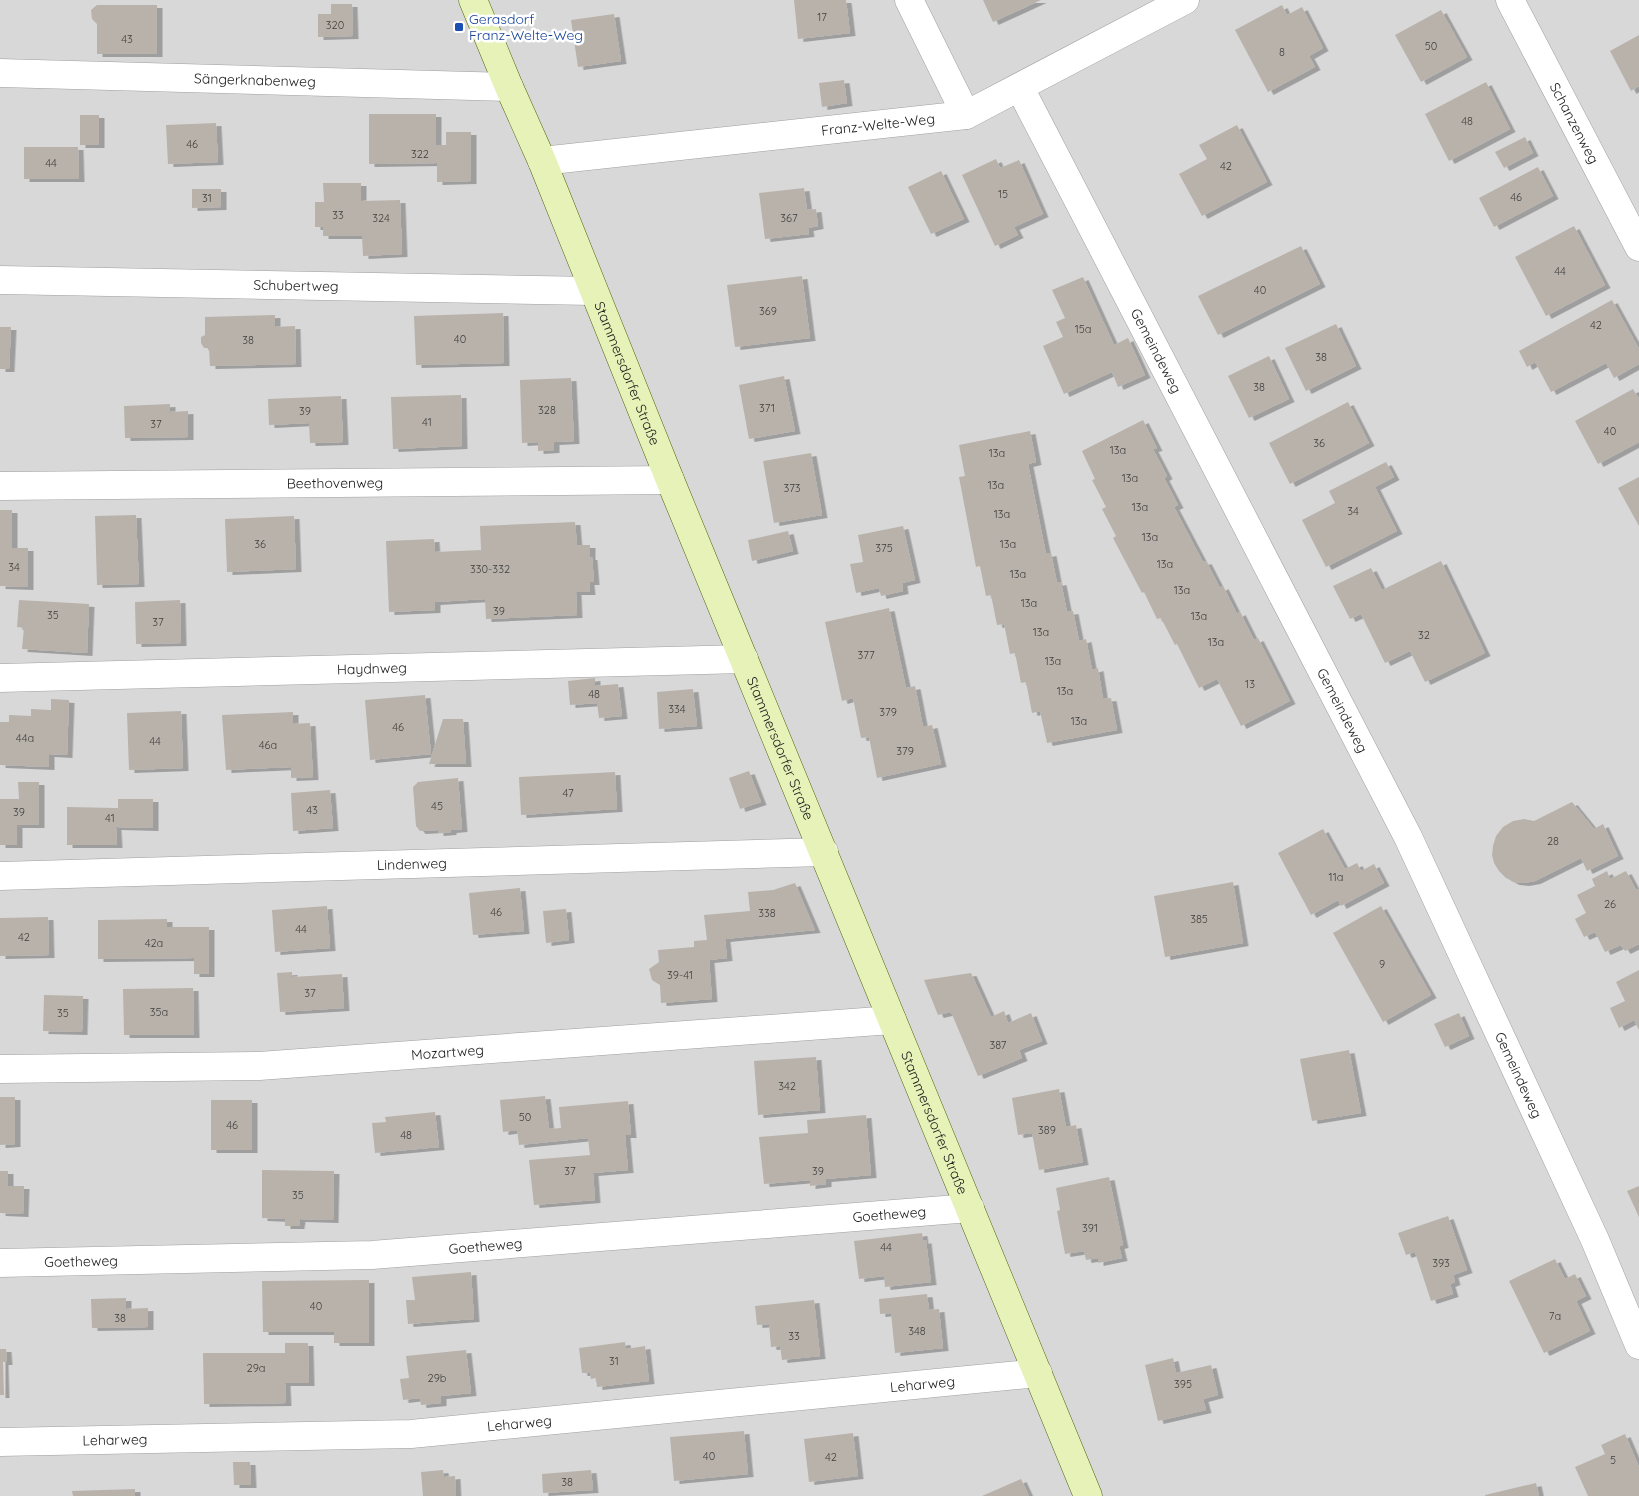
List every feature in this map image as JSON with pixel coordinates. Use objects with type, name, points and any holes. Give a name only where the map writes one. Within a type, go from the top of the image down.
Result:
[{"type":"main road","name":"Stammersdorfer Straße","points":[[474,0],[509,87],[542,161],[593,292],[1088,1496]]},
{"type":"street","points":[[910,0],[966,115]]},
{"type":"street","name":"Franz-Welte-Weg","points":[[542,161],[966,115],[1185,0]]},
{"type":"street","name":"Schanzenweg","points":[[1510,0],[1639,247]]},
{"type":"street","name":"Sängerknabenweg","points":[[0,73],[509,87]]},
{"type":"street","name":"Gemeindeweg","points":[[1020,88],[1408,836],[1595,1240],[1639,1345]]},
{"type":"street","name":"Schubertweg","points":[[0,280],[593,292]]},
{"type":"street","name":"Beethovenweg","points":[[0,486],[670,480]]},
{"type":"street","name":"Haydnweg","points":[[0,678],[744,658]]},
{"type":"street","name":"Lindenweg","points":[[0,876],[824,852]]},
{"type":"street","name":"Mozartweg","points":[[0,1070],[259,1066],[892,1020]]},
{"type":"street","name":"Goetheweg","points":[[0,1262],[372,1255],[970,1208]]},
{"type":"street","name":"Leharweg","points":[[0,1442],[411,1434],[1038,1373]]},
{"type":"shaded area","points":[[0,0],[1639,0],[1639,1496],[0,1496]]},
{"type":"building","points":[[794,0],[846,0],[850,33],[798,39]]},
{"type":"building","points":[[983,0],[1041,0],[993,22]]},
{"type":"building","points":[[331,4],[352,4],[353,36],[318,37],[318,14],[331,14]]},
{"type":"building","points":[[97,5],[157,5],[157,54],[97,54],[97,24],[92,19],[91,10]]},
{"type":"building","points":[[1282,5],[1287,15],[1302,7],[1323,48],[1309,56],[1315,67],[1268,92],[1235,30]]},
{"type":"building","points":[[1441,10],[1467,57],[1421,82],[1395,35]]},
{"type":"building","points":[[614,14],[621,61],[578,67],[571,20]]},
{"type":"building","points":[[1639,35],[1639,86],[1631,91],[1610,51]]},
{"type":"building","points":[[844,80],[847,103],[822,107],[819,83]]},
{"type":"building","points":[[1486,82],[1510,129],[1449,161],[1425,114]]},
{"type":"building","points":[[369,114],[436,114],[436,145],[446,145],[446,132],[471,132],[471,181],[437,182],[437,163],[369,164]]},
{"type":"building","points":[[80,115],[99,115],[99,145],[80,145]]},
{"type":"building","points":[[216,123],[218,162],[168,164],[166,125]]},
{"type":"building","points":[[1237,125],[1267,182],[1202,216],[1179,174],[1207,159],[1199,145]]},
{"type":"building","points":[[1525,137],[1533,153],[1504,168],[1495,152]]},
{"type":"building","points":[[24,147],[78,147],[79,179],[24,179]]},
{"type":"building","points":[[996,159],[1000,168],[1019,160],[1043,214],[1014,227],[1018,235],[995,246],[962,175]]},
{"type":"building","points":[[1538,167],[1553,196],[1494,227],[1479,198]]},
{"type":"building","points":[[941,171],[964,219],[931,234],[908,187]]},
{"type":"building","points":[[323,183],[361,183],[361,201],[400,200],[402,254],[363,256],[362,236],[323,236],[323,227],[315,227],[315,202],[324,202]]},
{"type":"building","points":[[804,188],[807,210],[816,209],[818,226],[808,228],[809,234],[765,239],[759,193]]},
{"type":"building","points":[[192,189],[221,189],[221,207],[192,208]]},
{"type":"building","points":[[1574,226],[1605,285],[1546,316],[1515,257]]},
{"type":"building","points":[[1301,246],[1320,284],[1218,335],[1198,296]]},
{"type":"building","points":[[802,276],[810,338],[735,347],[727,285]]},
{"type":"building","points":[[1083,277],[1114,345],[1128,338],[1145,375],[1118,387],[1112,372],[1064,394],[1043,346],[1063,337],[1056,322],[1065,318],[1052,290]]},
{"type":"building","points":[[1612,300],[1639,349],[1639,364],[1614,378],[1606,363],[1551,392],[1535,362],[1527,367],[1519,351]]},
{"type":"building","points":[[503,313],[504,363],[416,365],[414,316]]},
{"type":"building","points":[[275,315],[275,327],[295,326],[296,364],[210,366],[209,348],[204,348],[201,343],[201,337],[205,335],[205,317]]},
{"type":"building","points":[[1336,324],[1356,366],[1306,391],[1285,348]]},
{"type":"building","points":[[0,327],[11,327],[9,369],[0,369]]},
{"type":"building","points":[[1269,356],[1289,399],[1249,418],[1228,376]]},
{"type":"building","points":[[784,376],[795,431],[749,439],[739,385]]},
{"type":"building","points":[[571,378],[574,441],[554,442],[554,450],[538,451],[538,442],[522,443],[520,380]]},
{"type":"building","points":[[1633,389],[1639,399],[1639,442],[1598,464],[1575,421]]},
{"type":"building","points":[[461,395],[462,446],[393,449],[391,397]]},
{"type":"building","points":[[341,396],[343,442],[310,443],[309,423],[269,425],[268,399]]},
{"type":"building","points":[[1348,402],[1369,443],[1290,484],[1269,443]]},
{"type":"building","points":[[170,404],[170,412],[188,411],[188,437],[125,438],[124,406]]},
{"type":"building","points":[[1143,420],[1157,448],[1153,449],[1167,476],[1164,478],[1178,505],[1174,507],[1203,562],[1206,561],[1220,588],[1223,586],[1237,614],[1240,612],[1254,640],[1258,638],[1290,701],[1241,726],[1217,679],[1199,688],[1177,644],[1175,645],[1161,618],[1157,619],[1113,538],[1116,536],[1102,509],[1106,507],[1092,480],[1095,479],[1082,451]]},
{"type":"building","points":[[1030,431],[1036,462],[1028,464],[1046,554],[1051,553],[1057,583],[1061,582],[1067,612],[1073,611],[1079,641],[1086,639],[1092,670],[1098,668],[1103,699],[1111,698],[1117,730],[1047,743],[1040,711],[1032,713],[1026,682],[1021,683],[1015,653],[1010,654],[1004,624],[997,625],[991,595],[986,596],[980,566],[976,567],[959,477],[965,476],[959,445]]},
{"type":"building","points":[[811,453],[822,515],[774,523],[763,461]]},
{"type":"building","points":[[1386,462],[1394,477],[1375,487],[1397,531],[1326,567],[1302,520],[1335,503],[1329,491]]},
{"type":"building","points":[[1639,477],[1639,526],[1618,488]]},
{"type":"building","points":[[0,510],[12,510],[12,548],[28,548],[28,587],[0,586]]},
{"type":"building","points":[[136,515],[139,584],[97,585],[95,516]]},
{"type":"building","points":[[294,516],[296,569],[227,572],[225,519]]},
{"type":"building","points":[[575,522],[577,545],[590,545],[594,582],[589,582],[590,592],[576,592],[577,615],[486,619],[485,599],[435,602],[435,610],[389,612],[386,541],[434,539],[435,552],[481,550],[480,526]]},
{"type":"building","points":[[903,526],[915,580],[902,583],[903,591],[881,596],[879,588],[856,593],[850,564],[863,562],[858,535]]},
{"type":"building","points":[[788,531],[793,551],[752,561],[748,540]]},
{"type":"building","points":[[1441,561],[1485,653],[1425,682],[1410,651],[1385,663],[1361,614],[1350,619],[1333,586],[1371,568],[1382,590]]},
{"type":"building","points":[[19,600],[89,604],[87,653],[22,649],[24,628],[17,627]]},
{"type":"building","points":[[180,600],[181,643],[136,644],[135,602]]},
{"type":"building","points":[[889,608],[906,688],[915,686],[923,727],[932,725],[941,764],[877,778],[869,737],[861,738],[853,698],[842,701],[825,622]]},
{"type":"building","points":[[595,678],[595,686],[618,684],[622,716],[599,718],[597,703],[570,705],[568,681]]},
{"type":"building","points":[[693,689],[697,726],[659,729],[657,692]]},
{"type":"building","points":[[425,695],[431,754],[370,760],[365,700]]},
{"type":"building","points":[[51,699],[69,700],[67,755],[49,754],[49,767],[0,765],[0,722],[9,722],[9,715],[31,716],[31,709],[51,710]]},
{"type":"building","points":[[181,711],[183,768],[129,770],[127,713]]},
{"type":"building","points":[[293,712],[293,724],[310,723],[313,777],[291,778],[291,767],[226,770],[222,715]]},
{"type":"building","points":[[443,719],[463,719],[466,764],[429,764]]},
{"type":"building","points":[[749,771],[761,802],[740,809],[729,778]]},
{"type":"building","points":[[615,772],[617,809],[521,815],[519,777]]},
{"type":"building","points":[[458,778],[462,829],[438,833],[438,830],[420,831],[416,826],[413,787],[418,782]]},
{"type":"building","points":[[18,782],[39,782],[39,825],[17,825],[17,845],[0,845],[0,799],[19,799]]},
{"type":"building","points":[[330,790],[333,828],[293,831],[291,793]]},
{"type":"building","points":[[118,799],[153,799],[153,828],[116,827],[117,845],[67,845],[67,807],[118,808]]},
{"type":"building","points":[[1572,802],[1594,829],[1603,824],[1618,856],[1587,871],[1581,858],[1535,881],[1514,882],[1506,878],[1494,863],[1492,855],[1496,836],[1503,827],[1513,821],[1524,819],[1534,821]]},
{"type":"building","points":[[1323,829],[1345,869],[1357,863],[1361,871],[1374,864],[1384,883],[1341,906],[1338,900],[1311,915],[1278,853]]},
{"type":"building","points":[[1607,871],[1610,879],[1626,871],[1636,890],[1639,889],[1639,944],[1625,951],[1621,945],[1605,952],[1595,932],[1584,937],[1575,919],[1586,913],[1577,895],[1595,886],[1592,879]]},
{"type":"building","points":[[1233,882],[1243,943],[1165,957],[1154,896]]},
{"type":"building","points":[[795,883],[815,930],[725,939],[727,958],[709,960],[712,999],[661,1003],[660,985],[652,980],[649,969],[659,962],[658,950],[694,947],[694,941],[707,940],[704,915],[750,911],[748,892],[773,890]]},
{"type":"building","points":[[520,888],[524,931],[473,935],[469,893]]},
{"type":"building","points":[[327,906],[330,948],[275,952],[272,910]]},
{"type":"building","points":[[1381,906],[1431,995],[1383,1022],[1333,933]]},
{"type":"building","points":[[566,909],[569,940],[546,943],[543,911]]},
{"type":"building","points":[[48,917],[49,955],[0,956],[0,918]]},
{"type":"building","points":[[167,919],[167,927],[209,927],[209,974],[194,974],[194,958],[98,959],[98,920]]},
{"type":"building","points":[[1639,970],[1639,1030],[1634,1020],[1619,1028],[1610,1008],[1625,1001],[1616,982]]},
{"type":"building","points":[[292,972],[292,977],[342,974],[344,1008],[280,1012],[277,973]]},
{"type":"building","points":[[971,973],[991,1017],[1004,1011],[1008,1023],[1031,1013],[1042,1041],[1019,1050],[1022,1058],[978,1076],[951,1012],[938,1015],[924,980]]},
{"type":"building","points":[[193,988],[194,1035],[124,1035],[123,989]]},
{"type":"building","points":[[44,995],[83,996],[82,1032],[43,1031]]},
{"type":"building","points":[[1459,1013],[1469,1036],[1445,1047],[1434,1024]]},
{"type":"building","points":[[1349,1050],[1361,1113],[1312,1121],[1300,1059]]},
{"type":"building","points":[[816,1057],[820,1110],[758,1115],[754,1061]]},
{"type":"building","points":[[1059,1089],[1066,1127],[1076,1125],[1083,1162],[1039,1170],[1032,1133],[1018,1135],[1012,1098]]},
{"type":"building","points":[[545,1096],[549,1129],[561,1128],[559,1107],[628,1101],[631,1135],[625,1135],[628,1170],[593,1173],[595,1200],[534,1205],[529,1160],[590,1155],[588,1138],[519,1145],[517,1130],[503,1132],[500,1100]]},
{"type":"building","points":[[0,1097],[15,1097],[15,1144],[0,1145]]},
{"type":"building","points":[[211,1100],[252,1100],[252,1150],[211,1150]]},
{"type":"building","points":[[435,1112],[439,1147],[375,1153],[372,1123],[386,1122],[385,1117]]},
{"type":"building","points":[[866,1115],[871,1175],[826,1179],[826,1184],[810,1186],[810,1180],[764,1184],[759,1137],[808,1133],[807,1120]]},
{"type":"building","points":[[262,1170],[334,1171],[333,1220],[300,1219],[299,1226],[285,1226],[285,1219],[262,1218]]},
{"type":"building","points":[[0,1171],[8,1171],[8,1186],[24,1186],[23,1214],[0,1213]]},
{"type":"building","points":[[1109,1177],[1123,1245],[1119,1246],[1122,1258],[1098,1263],[1098,1258],[1086,1260],[1084,1251],[1065,1254],[1057,1211],[1060,1210],[1056,1188]]},
{"type":"building","points":[[1639,1186],[1639,1217],[1627,1191]]},
{"type":"building","points":[[1448,1216],[1467,1270],[1453,1275],[1455,1282],[1450,1284],[1453,1294],[1431,1301],[1415,1252],[1406,1255],[1398,1233]]},
{"type":"building","points":[[922,1233],[923,1241],[926,1240],[931,1282],[885,1287],[884,1276],[859,1279],[854,1241]]},
{"type":"building","points":[[1555,1259],[1565,1279],[1575,1274],[1586,1296],[1576,1301],[1590,1331],[1544,1353],[1509,1281]]},
{"type":"building","points":[[471,1272],[474,1319],[408,1324],[406,1300],[415,1300],[412,1277]]},
{"type":"building","points":[[369,1280],[369,1343],[334,1343],[334,1332],[263,1332],[262,1281]]},
{"type":"building","points":[[927,1294],[929,1310],[939,1309],[943,1348],[895,1353],[891,1313],[880,1314],[879,1299]]},
{"type":"building","points":[[126,1298],[126,1309],[148,1308],[148,1327],[92,1328],[91,1299]]},
{"type":"building","points":[[814,1300],[820,1356],[782,1360],[780,1346],[771,1347],[769,1324],[757,1325],[755,1306]]},
{"type":"building","points":[[625,1342],[626,1349],[645,1346],[649,1381],[597,1387],[596,1378],[591,1379],[590,1373],[582,1373],[579,1348]]},
{"type":"building","points":[[285,1343],[308,1343],[309,1383],[285,1383],[286,1403],[204,1404],[203,1353],[285,1353]]},
{"type":"building","points":[[0,1349],[6,1349],[7,1362],[3,1362],[4,1395],[0,1395]]},
{"type":"building","points":[[466,1350],[471,1393],[441,1396],[441,1403],[421,1405],[420,1398],[403,1400],[400,1379],[409,1378],[406,1356]]},
{"type":"building","points":[[1173,1358],[1176,1373],[1211,1365],[1218,1395],[1203,1399],[1206,1410],[1158,1421],[1145,1365]]},
{"type":"building","points":[[744,1431],[748,1474],[674,1481],[670,1437]]},
{"type":"building","points":[[853,1433],[858,1476],[809,1482],[804,1439]]},
{"type":"building","points":[[1625,1434],[1639,1467],[1639,1496],[1588,1496],[1575,1467],[1605,1454],[1601,1445]]},
{"type":"building","points":[[233,1462],[250,1462],[251,1485],[234,1485]]},
{"type":"building","points":[[443,1470],[444,1477],[455,1476],[456,1496],[423,1496],[421,1472]]},
{"type":"building","points":[[591,1470],[593,1490],[543,1493],[542,1474]]},
{"type":"building","points":[[1021,1479],[1029,1496],[982,1496]]},
{"type":"building","points":[[1536,1483],[1539,1496],[1485,1496],[1485,1495]]},
{"type":"building","points":[[135,1489],[135,1496],[73,1496],[72,1491]]},
{"type":"place","name":"Gerasdorf Franz-Welte-Weg","points":[[459,27]]}]
